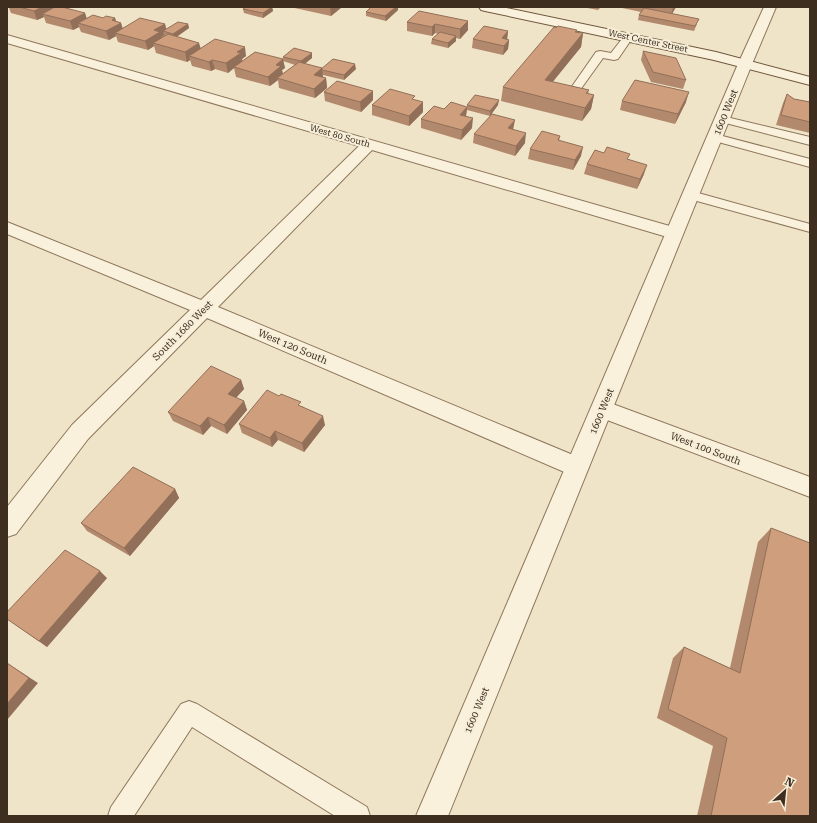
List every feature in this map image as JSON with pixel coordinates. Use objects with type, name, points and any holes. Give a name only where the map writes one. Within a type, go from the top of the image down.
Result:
[{"type":"street","name":"West Center Street","points":[[485,7],[716,56],[810,81]]},
{"type":"street","name":"1600 West","points":[[432,816],[674,233],[770,7]]},
{"type":"street","name":"West 80 South","points":[[7,39],[674,233]]},
{"type":"street","name":"South 1680 West","points":[[7,526],[80,432],[369,144]]},
{"type":"street","name":"West 120 South","points":[[7,228],[204,308],[577,467]]},
{"type":"street","name":"West 100 South","points":[[602,409],[810,487]]},
{"type":"lane","points":[[571,95],[600,54],[614,57],[628,37]]},
{"type":"lane","points":[[718,129],[810,141]]},
{"type":"lane","points":[[718,129],[810,163]]},
{"type":"lane","points":[[691,195],[810,228]]},
{"type":"lane","points":[[120,816],[189,712],[358,816]]},
{"type":"building","points":[[19,7],[42,7],[34,11]]},
{"type":"building","points":[[55,7],[62,7],[85,13],[70,21],[42,14]]},
{"type":"building","points":[[246,7],[272,7],[263,13],[243,9]]},
{"type":"building","points":[[371,7],[396,7],[385,16],[366,12]]},
{"type":"building","points":[[644,8],[699,19],[695,26],[639,15]]},
{"type":"building","points":[[419,11],[468,21],[460,29],[435,24],[432,27],[407,22]]},
{"type":"building","points":[[93,15],[103,18],[106,16],[115,18],[112,20],[121,23],[106,31],[78,23]]},
{"type":"building","points":[[140,18],[165,24],[154,30],[160,32],[145,41],[115,33]]},
{"type":"building","points":[[178,22],[188,24],[173,34],[163,31]]},
{"type":"building","points":[[484,26],[508,31],[502,38],[509,40],[504,46],[473,39]]},
{"type":"building","points":[[558,26],[577,30],[575,32],[583,33],[545,80],[589,90],[586,93],[594,95],[585,108],[503,87],[554,27],[556,28]]},
{"type":"building","points":[[440,32],[456,36],[448,43],[432,39]]},
{"type":"building","points":[[168,34],[199,43],[185,52],[153,43]]},
{"type":"building","points":[[215,39],[245,47],[237,52],[241,53],[226,63],[212,60],[209,62],[189,56]]},
{"type":"building","points":[[294,48],[312,53],[301,61],[283,57]]},
{"type":"building","points":[[643,51],[676,58],[686,80],[653,72]]},
{"type":"building","points":[[255,52],[283,59],[276,65],[281,66],[268,77],[234,67]]},
{"type":"building","points":[[333,59],[355,64],[344,75],[322,70],[322,68]]},
{"type":"building","points":[[299,62],[322,68],[314,75],[326,78],[314,89],[277,78]]},
{"type":"building","points":[[635,80],[689,92],[678,114],[622,101]]},
{"type":"building","points":[[337,81],[373,91],[360,102],[324,92]]},
{"type":"building","points":[[390,89],[415,96],[412,99],[423,102],[409,116],[372,105]]},
{"type":"building","points":[[787,94],[794,99],[810,102],[810,122],[781,115]]},
{"type":"building","points":[[475,95],[499,100],[490,111],[467,105]]},
{"type":"building","points":[[451,102],[467,107],[460,115],[473,118],[462,130],[421,119],[434,106],[444,109]]},
{"type":"building","points":[[492,114],[515,120],[508,128],[526,133],[516,146],[474,134]]},
{"type":"building","points":[[542,131],[560,136],[558,140],[583,147],[575,160],[530,149]]},
{"type":"building","points":[[607,147],[630,154],[627,159],[647,165],[640,179],[587,164],[595,150],[604,153]]},
{"type":"building","points":[[211,366],[241,380],[228,394],[244,401],[224,425],[208,417],[200,426],[168,412]]},
{"type":"building","points":[[267,390],[279,396],[281,394],[301,402],[298,405],[323,416],[302,443],[275,431],[270,438],[239,424]]},
{"type":"building","points":[[133,467],[175,489],[124,548],[81,523]]},
{"type":"building","points":[[771,528],[810,543],[810,816],[711,816],[727,738],[668,709],[684,647],[740,673]]},
{"type":"building","points":[[65,550],[100,571],[39,641],[7,619],[7,612]]},
{"type":"building","points":[[7,663],[29,678],[7,704]]}]
